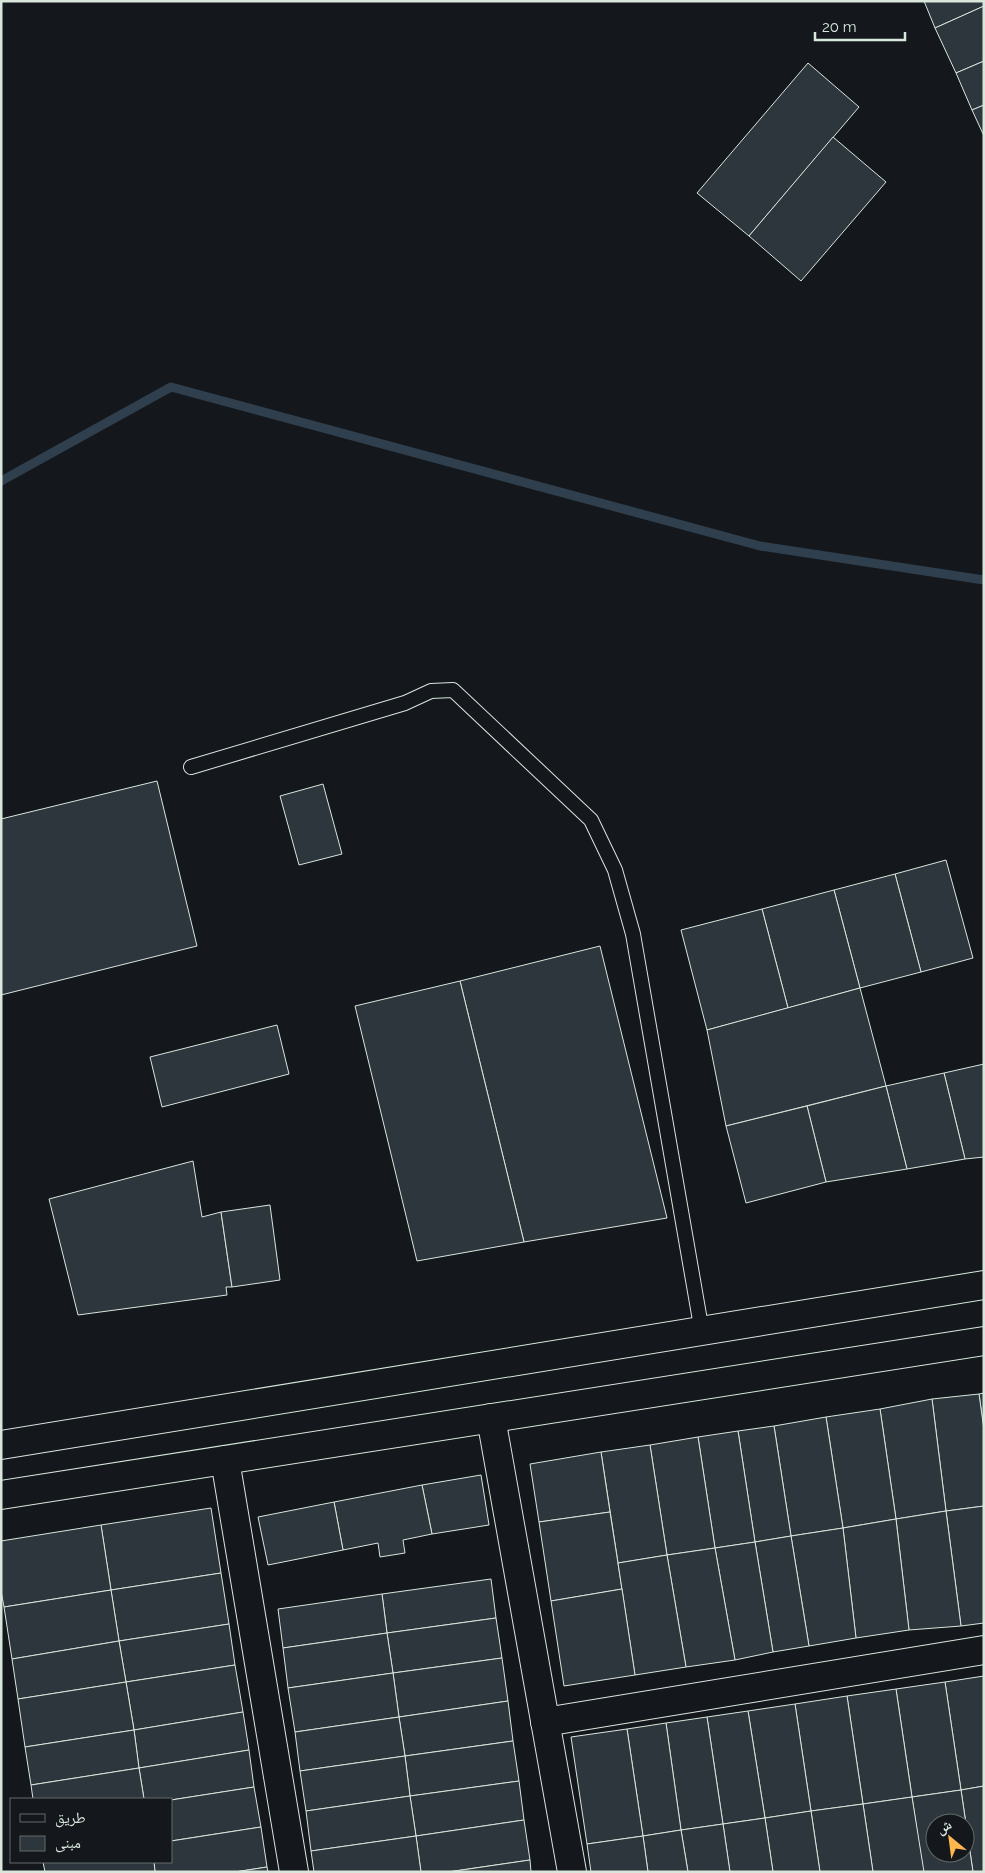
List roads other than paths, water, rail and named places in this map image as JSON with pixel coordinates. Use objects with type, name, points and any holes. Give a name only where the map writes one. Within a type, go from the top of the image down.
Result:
[{"type":"street","points":[[1,1445],[984,1285]]},
{"type":"street","points":[[1,1495],[984,1341]]},
{"type":"street","points":[[491,1418],[572,1872]]},
{"type":"street","points":[[226,1460],[294,1872]]},
{"type":"street","points":[[545,1722],[984,1650]]},
{"type":"lane","points":[[191,767],[405,703],[430,691],[453,690],[591,820],[615,870],[633,934],[702,1332]]},
{"type":"waterway","points":[[1,481],[171,387],[760,546],[984,580]]}]
